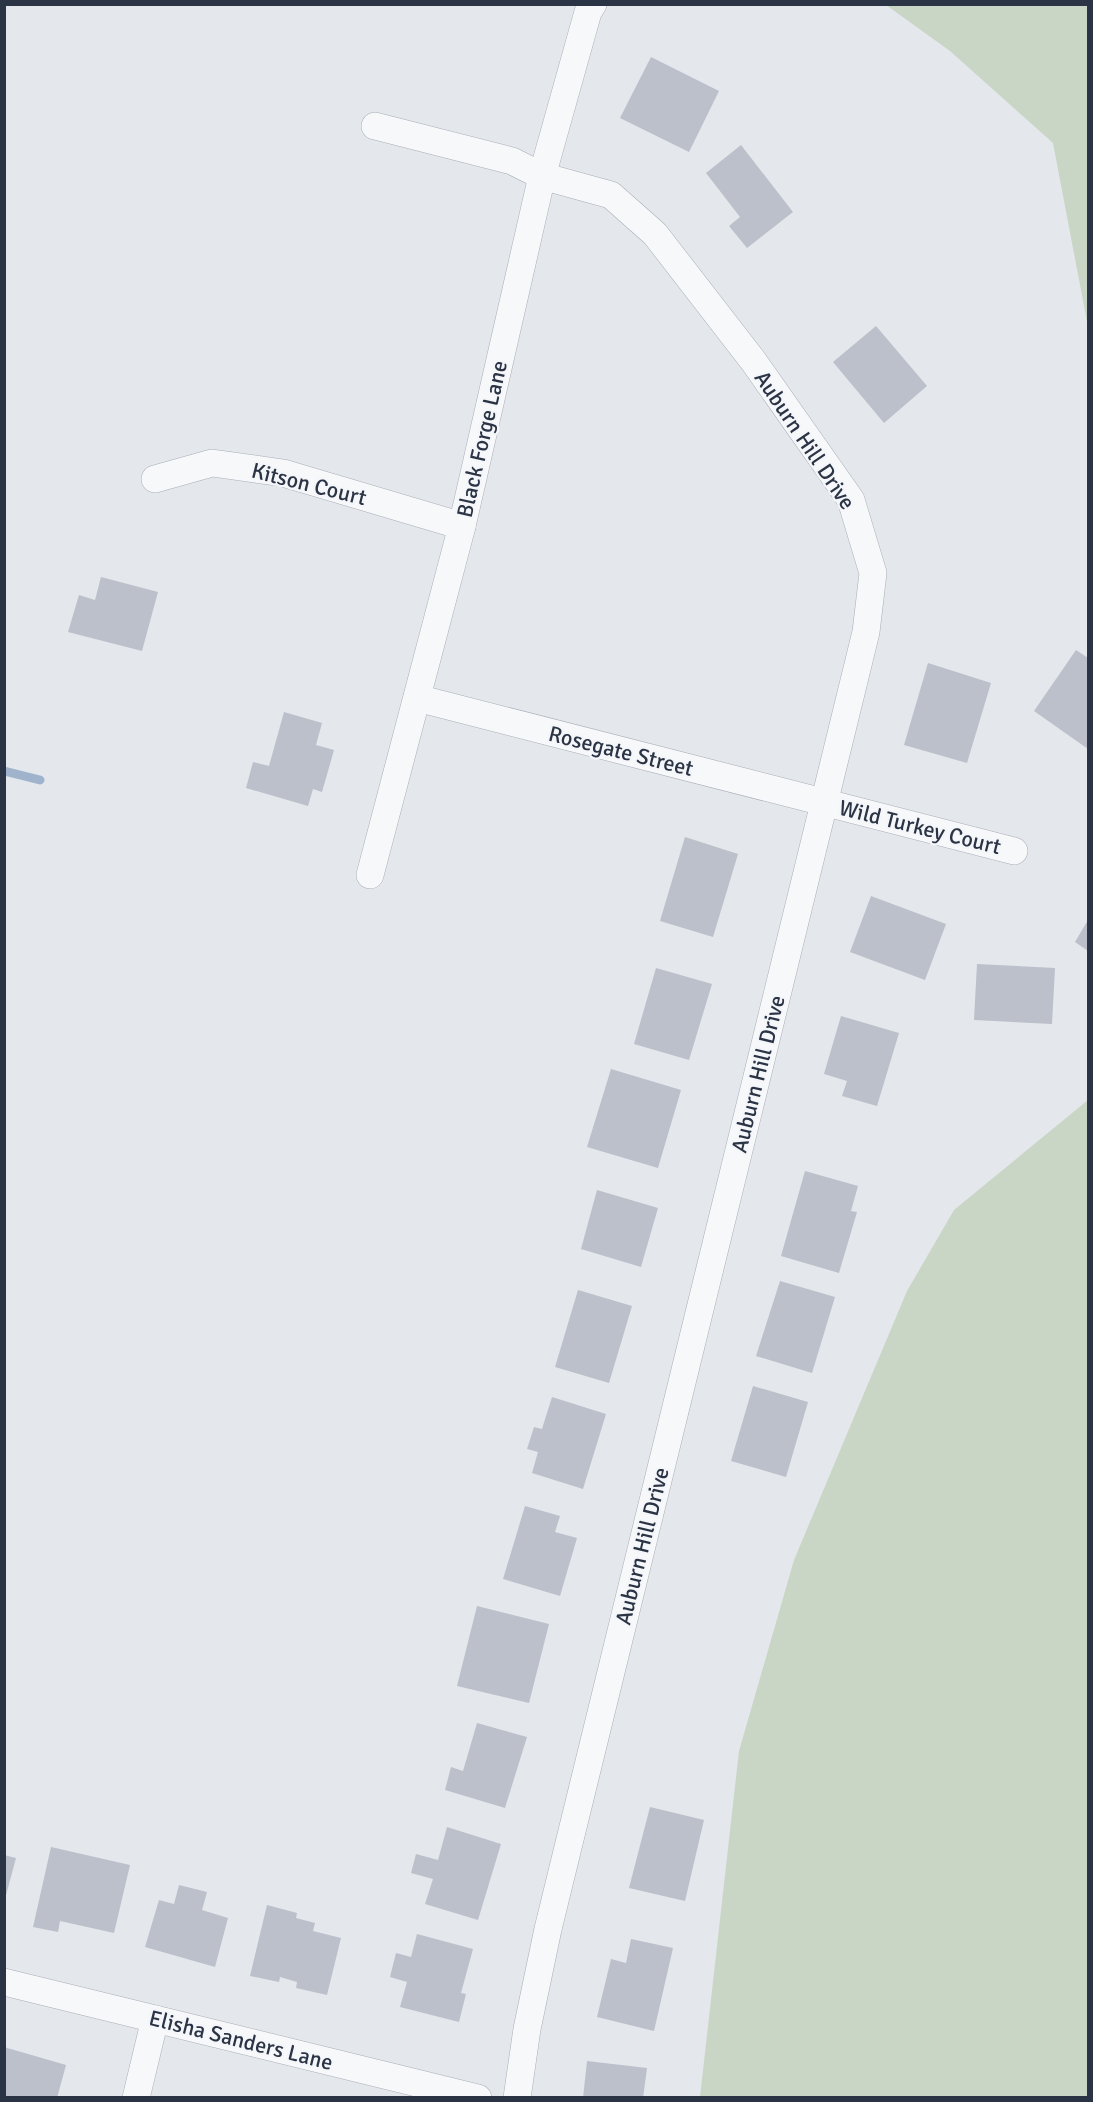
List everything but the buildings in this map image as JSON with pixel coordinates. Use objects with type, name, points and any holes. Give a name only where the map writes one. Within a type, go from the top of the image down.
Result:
[{"type":"street","name":"Black Forge Lane","points":[[370,874],[462,526],[542,176],[588,12],[593,4]]},
{"type":"street","name":"Auburn Hill Drive","points":[[375,126],[512,161],[542,176],[611,195],[655,234],[754,362],[851,500],[873,573],[866,632],[548,1929],[527,2029],[517,2097]]},
{"type":"street","name":"Kitson Court","points":[[155,478],[212,463],[283,472],[462,526]]},
{"type":"street","name":"Rosegate Street","points":[[417,698],[825,803]]},
{"type":"street","name":"Wild Turkey Court","points":[[825,803],[1014,851]]},
{"type":"street","name":"Elisha Sanders Lane","points":[[4,1982],[478,2097]]},
{"type":"street","points":[[136,2097],[155,2019]]},
{"type":"green space","points":[[886,5],[1088,5],[1088,327],[1053,143],[950,51]]},
{"type":"green space","points":[[1088,1100],[1088,2097],[700,2097],[739,1751],[794,1560],[907,1291],[954,1210]]},
{"type":"waterway","points":[[4,771],[40,780]]}]
